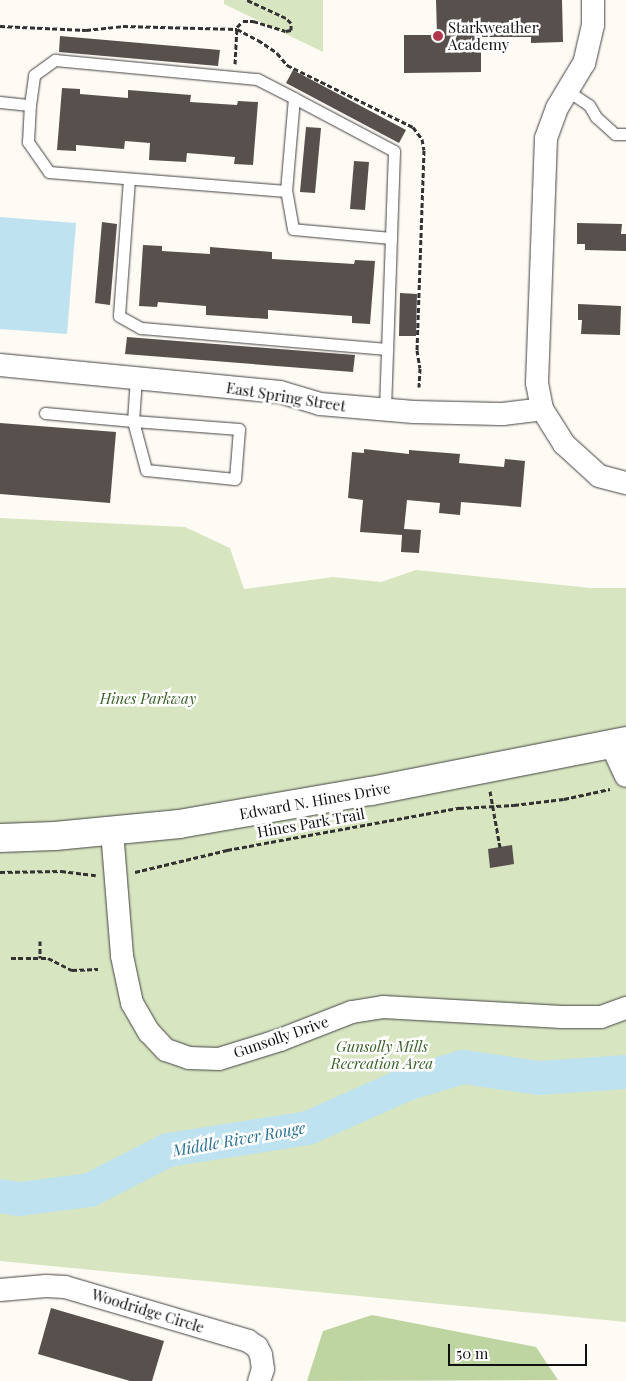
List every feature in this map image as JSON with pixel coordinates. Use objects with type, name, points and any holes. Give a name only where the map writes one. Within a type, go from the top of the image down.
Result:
[{"type":"street","points":[[592,0],[593,25],[584,63],[557,108],[546,138],[537,384],[542,409],[564,444],[599,476],[626,482]]},
{"type":"street","name":"East Spring Street","points":[[0,365],[280,392],[320,404],[503,414],[542,409]]},
{"type":"street","points":[[619,742],[620,782]]},
{"type":"street","name":"Edward N. Hines Drive","points":[[0,838],[112,831],[179,824],[254,812],[619,742]]},
{"type":"street","name":"Gunsolly Drive","points":[[112,831],[122,956],[132,1003],[149,1032],[166,1050],[189,1058],[219,1059],[280,1040],[352,1012],[383,1007],[562,1017],[601,1017],[626,1008]]},
{"type":"street","name":"Woodridge Circle","points":[[0,1290],[46,1286],[65,1287],[248,1341],[257,1347],[261,1356],[263,1369],[259,1381]]},
{"type":"lane","points":[[286,191],[49,172],[28,142],[34,75],[55,60],[257,79],[394,151],[385,409]]},
{"type":"lane","points":[[568,91],[589,105],[596,117],[615,134],[626,134]]},
{"type":"lane","points":[[294,98],[286,191],[293,229],[391,238]]},
{"type":"lane","points":[[0,102],[30,105]]},
{"type":"lane","points":[[129,179],[119,316],[140,328],[387,349]]},
{"type":"lane","points":[[46,413],[133,421],[239,429],[235,479],[146,470],[133,421],[136,378]]},
{"type":"path","points":[[234,77],[237,26],[243,20],[253,21],[286,31],[291,30],[291,23],[286,18],[247,0]]},
{"type":"path","points":[[487,768],[500,847]]},
{"type":"path","name":"Hines Park Trail","points":[[0,872],[61,871],[115,875],[237,848],[459,808],[514,805],[564,799],[620,782]]},
{"type":"path","points":[[40,941],[40,958]]},
{"type":"path","points":[[11,958],[48,958],[72,970],[98,969]]},
{"type":"green space","points":[[224,0],[323,0],[323,52],[224,4]]},
{"type":"green space","name":"Gunsolly Mills Recreation Area","points":[[0,518],[185,527],[230,548],[244,589],[333,577],[381,582],[416,570],[590,588],[626,588],[626,1322],[0,1261]]},
{"type":"green space","points":[[372,1315],[536,1347],[558,1380],[307,1381],[323,1331]]},
{"type":"water","points":[[0,217],[76,223],[67,334],[0,329]]},
{"type":"building","name":"Starkweather Academy","points":[[436,0],[562,0],[563,42],[531,43],[531,37],[481,37],[481,72],[404,73],[404,35],[437,35]]},
{"type":"building","points":[[60,36],[220,50],[218,66],[59,52]]},
{"type":"building","points":[[293,70],[406,130],[399,143],[286,83]]},
{"type":"building","points":[[62,88],[80,89],[80,94],[128,98],[128,90],[191,95],[190,102],[237,105],[238,101],[258,102],[253,165],[234,164],[235,157],[187,153],[186,162],[149,160],[150,143],[125,141],[124,149],[76,145],[76,151],[57,150]]},
{"type":"building","points":[[306,127],[321,128],[315,193],[300,192]]},
{"type":"building","points":[[354,161],[369,162],[365,210],[350,209]]},
{"type":"building","points":[[102,222],[117,224],[110,305],[95,303]]},
{"type":"building","points":[[577,223],[622,224],[621,234],[626,234],[626,251],[585,250],[585,244],[577,244]]},
{"type":"building","points":[[143,245],[162,246],[162,251],[210,254],[210,247],[272,252],[272,259],[354,264],[355,260],[375,261],[370,324],[352,323],[352,316],[268,310],[268,319],[206,315],[206,306],[158,302],[157,307],[139,306]]},
{"type":"building","points":[[400,293],[417,294],[416,336],[399,336]]},
{"type":"building","points":[[578,304],[621,306],[620,335],[581,334],[582,320],[578,320]]},
{"type":"building","points":[[127,337],[355,355],[353,372],[125,354]]},
{"type":"building","points":[[0,423],[116,432],[110,503],[0,494]]},
{"type":"building","points":[[364,449],[409,454],[409,450],[460,454],[459,463],[504,467],[505,459],[525,461],[521,507],[461,502],[460,515],[439,513],[440,503],[407,500],[404,529],[421,530],[419,553],[401,552],[402,535],[360,532],[363,500],[348,498],[352,452],[364,453]]},
{"type":"building","points":[[512,845],[514,864],[490,868],[488,849]]},
{"type":"building","points":[[51,1308],[164,1341],[152,1381],[130,1381],[38,1354]]},
{"type":"waterway","name":"Middle River Rouge","points":[[0,1196],[20,1199],[90,1190],[168,1150],[308,1128],[407,1084],[463,1067],[539,1078],[626,1072]]},
{"type":"place","name":"Starkweather Academy","points":[[438,36]]},
{"type":"park label","name":"Hines Parkway","points":[[148,699]]}]
